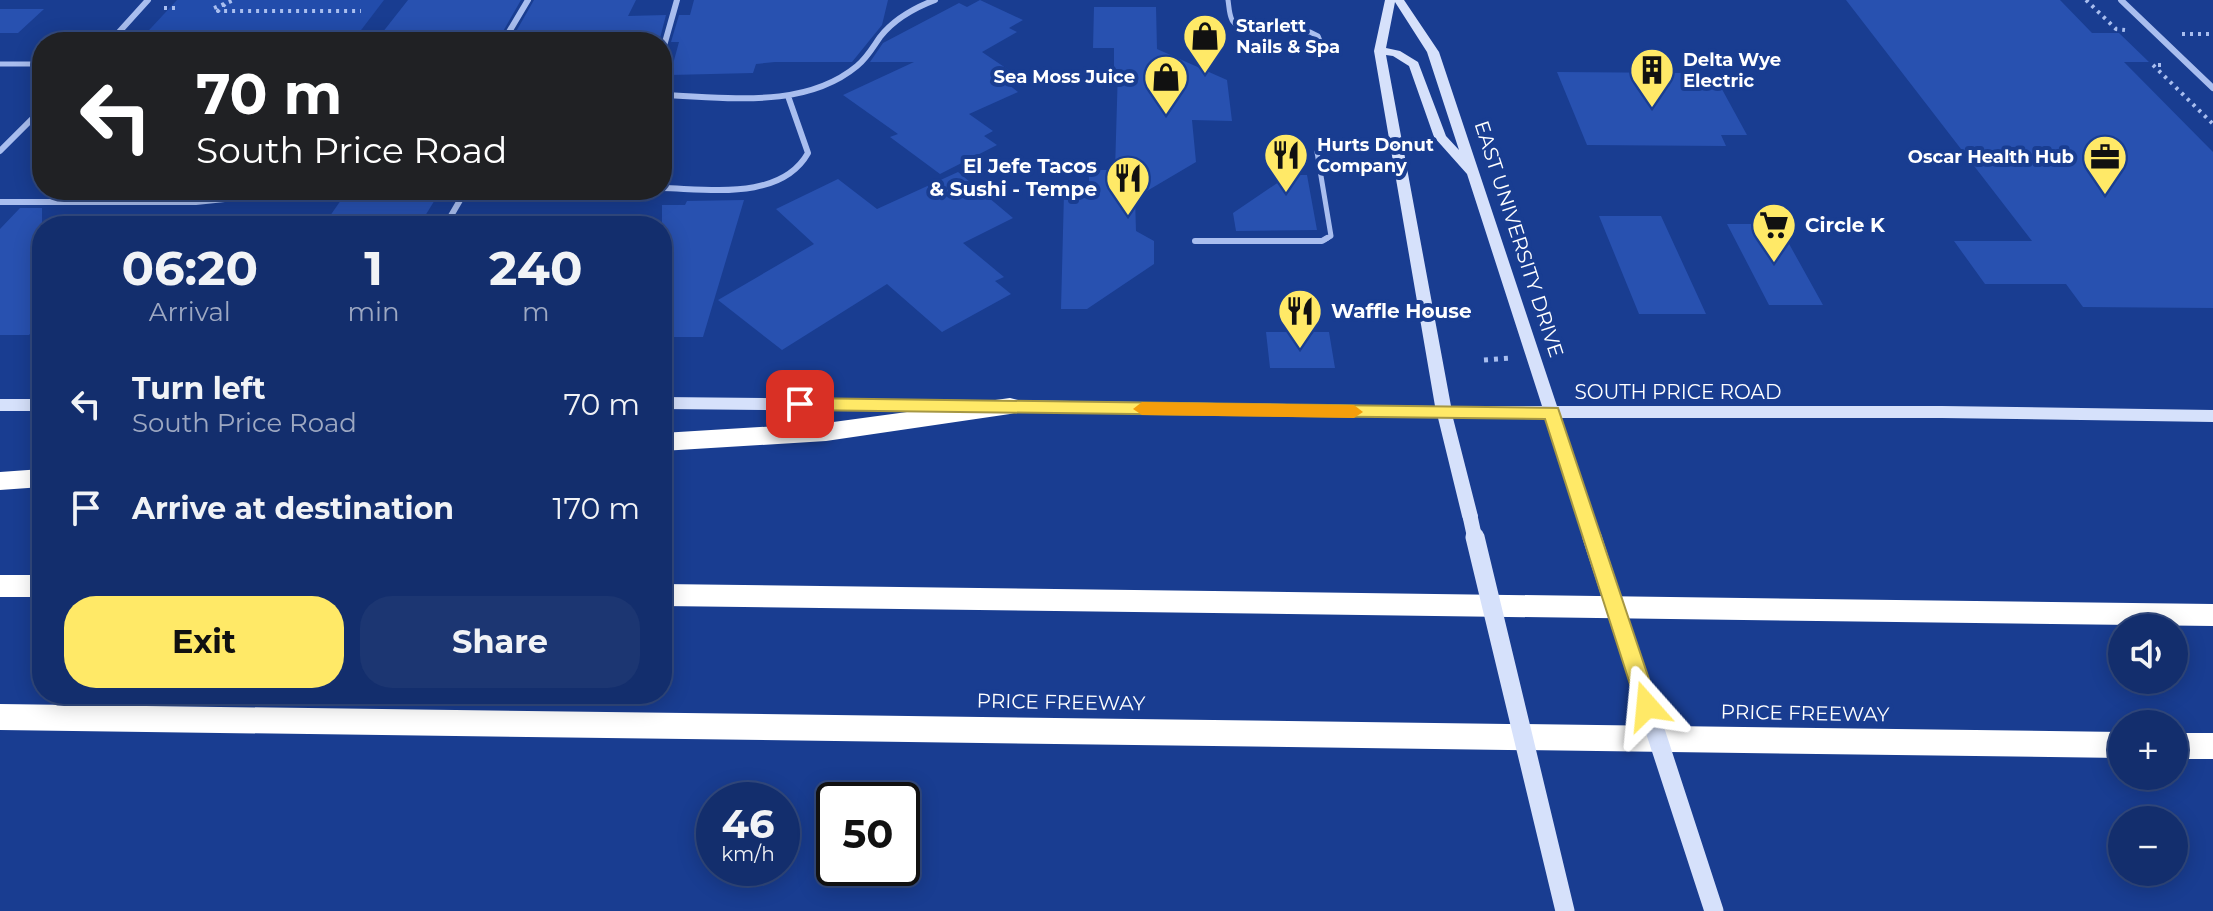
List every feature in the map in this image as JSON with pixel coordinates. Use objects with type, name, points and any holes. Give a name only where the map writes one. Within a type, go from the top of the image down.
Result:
[{"type":"highway","points":[[672,441],[826,432],[1010,406]]},
{"type":"highway","points":[[0,481],[32,479]]},
{"type":"highway","points":[[0,586],[32,586]]},
{"type":"highway","points":[[672,595],[2213,615]]},
{"type":"highway","name":"PRICE FREEWAY","points":[[0,717],[2108,745]]},
{"type":"highway","points":[[2188,746],[2213,746]]},
{"type":"main road","points":[[1390,0],[1380,51],[1410,234],[1444,412],[1565,911]]},
{"type":"main road","name":"EAST UNIVERSITY DRIVE","points":[[1399,0],[1433,52],[1714,911]]},
{"type":"main road","points":[[1380,51],[1396,53],[1414,64],[1440,137],[1474,175]]},
{"type":"main road","name":"SOUTH PRICE ROAD","points":[[672,403],[1444,412],[2213,416]]},
{"type":"main road","points":[[0,405],[32,405]]},
{"type":"street","points":[[119,32],[148,0]]},
{"type":"street","points":[[509,32],[528,0]]},
{"type":"street","points":[[668,32],[677,0]]},
{"type":"street","points":[[672,95],[788,96],[844,77],[861,63],[883,33],[905,13],[935,0]]},
{"type":"street","points":[[2121,0],[2213,88]]},
{"type":"street","points":[[672,188],[746,187],[785,179],[797,170],[808,153],[788,96]]},
{"type":"street","points":[[0,151],[32,119]]},
{"type":"street","points":[[0,202],[249,200]]},
{"type":"lane","points":[[1228,0],[1231,20],[1236,25],[1254,30],[1310,32],[1318,36],[1325,53]]},
{"type":"lane","points":[[0,64],[32,64]]},
{"type":"lane","points":[[1195,241],[1322,241],[1331,236],[1317,152]]},
{"type":"path","points":[[214,8],[234,0]]},
{"type":"path","points":[[2086,0],[2116,29],[2124,29],[2133,38]]},
{"type":"path","points":[[225,4],[218,11],[361,11]]},
{"type":"path","points":[[164,8],[179,8]]},
{"type":"path","points":[[2152,56],[2161,65],[2153,65],[2213,124]]},
{"type":"path","points":[[1484,360],[1513,357]]},
{"type":"shaded area","points":[[177,0],[384,0],[360,32],[147,32]]},
{"type":"building","points":[[408,0],[521,0],[503,32],[383,32]]},
{"type":"building","points":[[534,0],[636,0],[628,16],[666,15],[662,32],[516,32]]},
{"type":"building","points":[[694,0],[888,0],[882,25],[852,62],[775,62],[756,64],[753,73],[672,75],[679,42],[672,42],[672,39],[679,15],[690,15]]},
{"type":"building","points":[[980,0],[1023,20],[1009,28],[1017,32],[982,52],[1022,79],[1009,85],[1018,92],[969,114],[993,131],[984,136],[997,145],[940,174],[890,137],[898,134],[843,95],[914,62],[870,62],[883,43],[959,3],[967,7]]},
{"type":"building","name":"Oscar Health Hub","points":[[1846,0],[2060,0],[2092,33],[2119,33],[2149,62],[2124,62],[2213,152],[2213,308],[2083,307],[2066,284],[1985,284],[1954,241],[2032,241]]},
{"type":"building","points":[[1094,7],[1156,7],[1157,49],[1227,80],[1232,121],[1192,120],[1196,162],[1135,198],[1136,231],[1154,241],[1154,264],[1087,309],[1061,309],[1064,193],[1089,193],[1089,170],[1115,170],[1118,69],[1114,69],[1114,48],[1093,48]]},
{"type":"building","points":[[0,9],[44,9],[18,33],[0,33]]},
{"type":"building","name":"Delta Wye Electric","points":[[1557,72],[1688,73],[1692,82],[1718,82],[1747,135],[1721,135],[1726,146],[1587,145]]},
{"type":"building","points":[[958,172],[1013,218],[963,243],[1004,277],[995,281],[1011,294],[942,332],[887,284],[782,350],[718,300],[814,244],[776,209],[838,179],[877,209]]},
{"type":"building","name":"Hurts Donut Company","points":[[1289,175],[1307,175],[1317,230],[1236,231],[1233,213]]},
{"type":"building","points":[[341,200],[435,200],[425,216],[330,216]]},
{"type":"building","points":[[744,200],[703,337],[672,337],[672,216],[662,216],[662,205],[685,205],[687,201]]},
{"type":"building","points":[[20,208],[42,208],[42,216],[32,216],[32,332],[29,335],[0,335],[0,229]]},
{"type":"building","points":[[1599,216],[1661,216],[1706,314],[1639,314]]},
{"type":"building","name":"Circle K","points":[[1727,224],[1778,224],[1823,305],[1769,305]]},
{"type":"building","name":"Waffle House","points":[[1266,332],[1329,332],[1335,368],[1270,368]]},
{"type":"slow traffic","points":[[1142,409],[1354,412]]},
{"type":"place","name":"Starlett Nails & Spa","points":[[1205,75]]},
{"type":"place","name":"Delta Wye Electric","points":[[1652,109]]},
{"type":"place","name":"Sea Moss Juice","points":[[1166,116]]},
{"type":"place","name":"Hurts Donut Company","points":[[1286,194]]},
{"type":"place","name":"Oscar Health Hub","points":[[2105,196]]},
{"type":"place","name":"El Jefe Tacos & Sushi - Tempe","points":[[1128,217]]},
{"type":"place","name":"Circle K","points":[[1774,264]]},
{"type":"place","name":"Waffle House","points":[[1300,350]]},
{"type":"route","points":[[800,404],[1552,412],[1647,706]]}]
